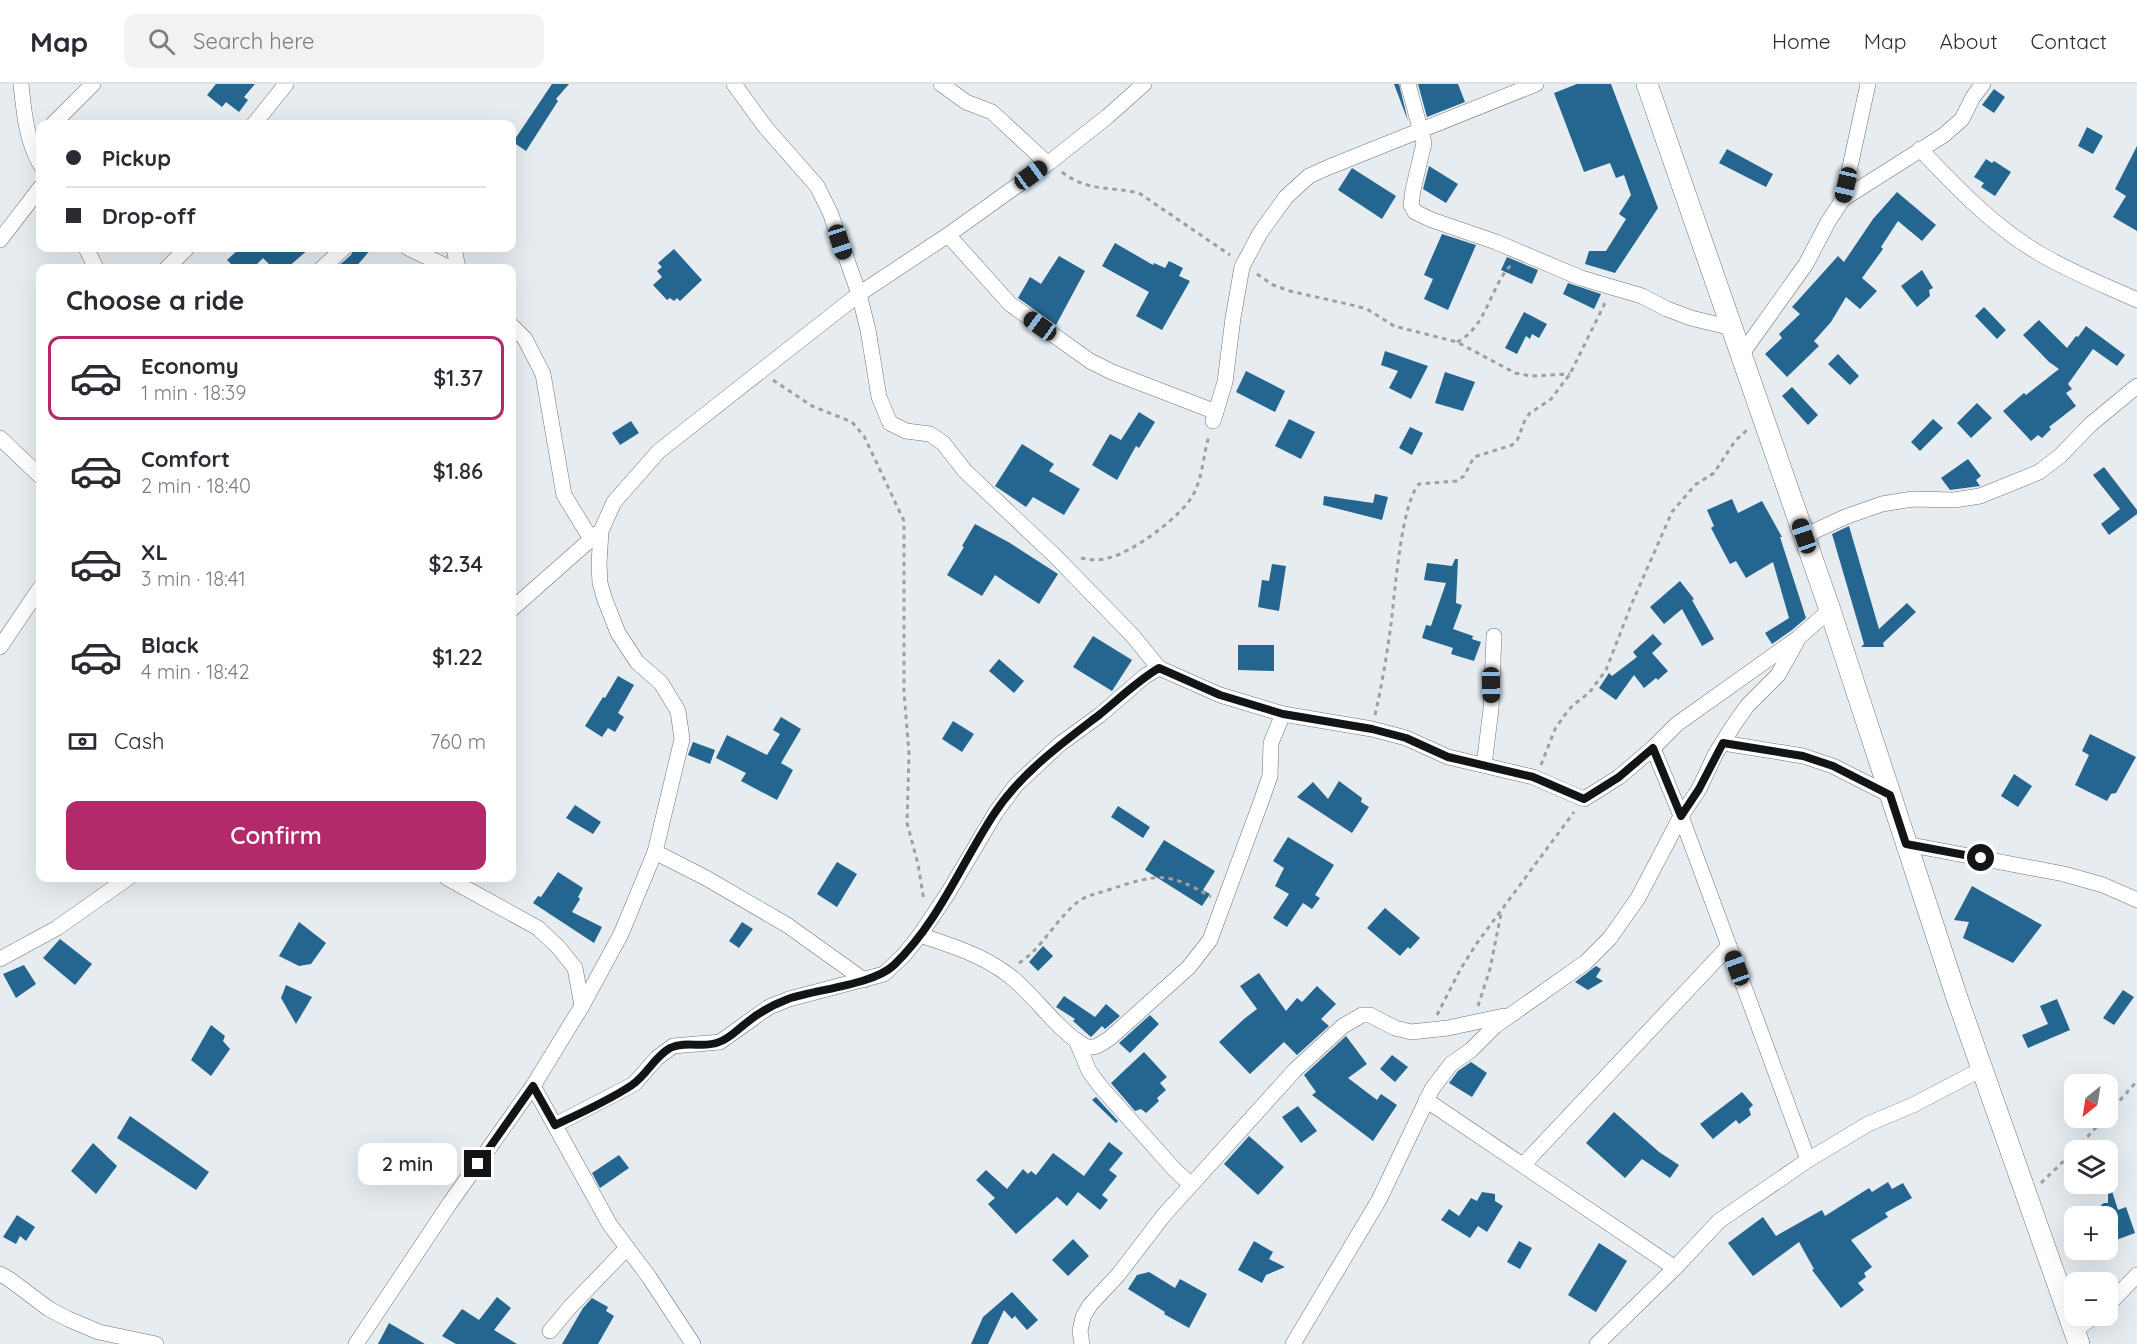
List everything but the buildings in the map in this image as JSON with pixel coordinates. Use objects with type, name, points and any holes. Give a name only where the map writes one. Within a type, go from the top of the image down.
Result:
[{"type":"street","points":[[21,84],[26,130],[36,142]]},
{"type":"street","points":[[63,120],[93,84]]},
{"type":"street","points":[[257,120],[286,84]]},
{"type":"street","points":[[734,84],[766,128],[817,186],[830,212],[859,294],[868,330],[879,397],[890,423],[906,431],[930,434],[943,443],[965,471],[1055,556],[1132,635],[1159,668],[1220,695],[1283,714],[1372,729],[1406,738],[1454,760],[1536,778],[1584,799],[1619,777],[1677,724],[1798,638],[1830,610]]},
{"type":"street","points":[[941,84],[966,102],[992,112],[1048,162]]},
{"type":"street","points":[[516,605],[596,535],[614,502],[658,451],[859,294],[948,235],[1048,162],[1108,116],[1144,84]]},
{"type":"street","points":[[1408,84],[1424,149],[1413,190],[1413,208],[1432,220],[1496,242],[1581,278],[1642,296],[1691,318],[1732,328]]},
{"type":"street","points":[[948,235],[1010,304],[1089,361],[1214,416],[1225,382],[1233,318],[1243,266],[1260,233],[1286,197],[1309,176],[1420,129],[1536,84]]},
{"type":"street","points":[[1647,84],[1830,610],[1982,1069],[2077,1337]]},
{"type":"street","points":[[1742,355],[1806,264],[1828,222],[1843,200],[1868,84]]},
{"type":"street","points":[[1843,200],[1944,135],[1962,119],[1973,97],[1983,84]]},
{"type":"street","points":[[1920,149],[1961,192],[2037,252],[2137,300]]},
{"type":"street","points":[[0,240],[36,193]]},
{"type":"street","points":[[170,264],[183,252]]},
{"type":"street","points":[[326,264],[340,252]]},
{"type":"street","points":[[416,252],[442,264]]},
{"type":"street","points":[[356,1344],[450,1203],[533,1086],[582,1006],[621,934],[655,852],[682,739],[678,711],[661,683],[637,662],[618,633],[600,583],[596,535],[564,495],[543,374],[525,339],[516,330]]},
{"type":"street","points":[[1804,536],[1845,517],[1882,504],[1913,499],[1954,500],[1980,496],[2038,472],[2060,456],[2091,424],[2137,386]]},
{"type":"street","points":[[0,438],[36,472]]},
{"type":"street","points":[[0,646],[36,594]]},
{"type":"street","points":[[1484,765],[1491,709],[1494,636]]},
{"type":"street","points":[[1293,1344],[1379,1200],[1432,1089],[1451,1064],[1471,1050],[1495,1026],[1586,962],[1610,938],[1638,898],[1723,743],[1747,706],[1778,675],[1798,638]]},
{"type":"street","points":[[555,1125],[634,1084],[657,1058],[673,1046],[708,1045],[720,1042],[769,1007],[789,999],[884,974],[904,955],[924,929],[948,894],[991,819],[1016,785],[1060,744],[1100,715],[1145,676],[1159,668]]},
{"type":"street","points":[[924,929],[1001,969],[1018,982],[1076,1040],[1087,1047],[1094,1048],[1110,1038],[1189,967],[1210,940],[1270,776],[1271,743],[1283,714]]},
{"type":"street","points":[[1723,743],[1803,756],[1833,766],[1890,795]]},
{"type":"street","points":[[1653,748],[1681,816],[1808,1160]]},
{"type":"street","points":[[1906,844],[2064,874],[2103,885],[2137,900]]},
{"type":"street","points":[[655,852],[706,878],[787,925],[864,980]]},
{"type":"street","points":[[0,959],[57,928],[122,882]]},
{"type":"street","points":[[454,882],[538,928],[559,948],[575,968],[582,1006]]},
{"type":"street","points":[[1522,1165],[1729,946]]},
{"type":"street","points":[[1083,1344],[1080,1331],[1083,1317],[1090,1305],[1118,1275],[1164,1215],[1295,1070],[1343,1026],[1355,1018],[1370,1015],[1395,1028],[1411,1032],[1510,1015]]},
{"type":"street","points":[[1076,1040],[1089,1071],[1100,1086],[1191,1185]]},
{"type":"street","points":[[1597,1344],[1675,1268],[1719,1221],[1808,1160],[1868,1124],[1913,1105],[1982,1069]]},
{"type":"street","points":[[533,1086],[610,1225],[649,1277],[693,1344]]},
{"type":"street","points":[[1426,1100],[1675,1268]]},
{"type":"street","points":[[550,1331],[626,1249]]},
{"type":"street","points":[[0,1275],[9,1279],[49,1309],[68,1319],[99,1332],[156,1344]]},
{"type":"street","points":[[2118,1295],[2137,1275]]},
{"type":"path","points":[[1048,162],[1069,178],[1083,185],[1139,193],[1273,285],[1366,309],[1394,326],[1457,342],[1515,373],[1531,376],[1570,374]]},
{"type":"path","points":[[1457,342],[1468,336],[1480,321],[1509,267],[1516,260],[1530,257]]},
{"type":"path","points":[[1372,729],[1382,683],[1406,519],[1414,489],[1419,484],[1457,481],[1464,476],[1474,457],[1512,445],[1520,436],[1530,413],[1551,399],[1570,374],[1613,287]]},
{"type":"path","points":[[760,371],[812,406],[852,422],[864,436],[904,521],[904,692],[909,753],[907,823],[918,864],[924,929]]},
{"type":"path","points":[[1055,556],[1094,560],[1111,558],[1170,522],[1184,509],[1194,493],[1214,416]]},
{"type":"path","points":[[1536,778],[1560,723],[1573,705],[1589,693],[1606,670],[1632,603],[1672,512],[1695,485],[1714,472],[1735,441],[1763,417]]},
{"type":"path","points":[[1429,1030],[1460,970],[1477,943],[1584,799]]},
{"type":"path","points":[[1001,969],[1015,966],[1025,959],[1083,898],[1137,880],[1161,876],[1175,879],[1193,886],[1223,905]]},
{"type":"path","points":[[1474,1023],[1480,994],[1490,969],[1501,911]]},
{"type":"path","points":[[2118,1102],[2137,1081]]},
{"type":"path","points":[[2085,1140],[2095,1128]]},
{"type":"path","points":[[2026,1196],[2064,1161]]},
{"type":"route","points":[[478,1164],[533,1086],[555,1125],[634,1084],[657,1058],[673,1046],[708,1045],[720,1042],[769,1007],[789,999],[884,974],[894,966],[920,935],[948,894],[981,834],[1016,785],[1060,744],[1100,715],[1145,676],[1159,668],[1220,695],[1283,714],[1372,729],[1406,738],[1461,762],[1477,763],[1533,777],[1584,799],[1619,777],[1653,748],[1681,816],[1699,789],[1723,743],[1803,756],[1833,766],[1890,795],[1906,844],[1981,858]]}]
